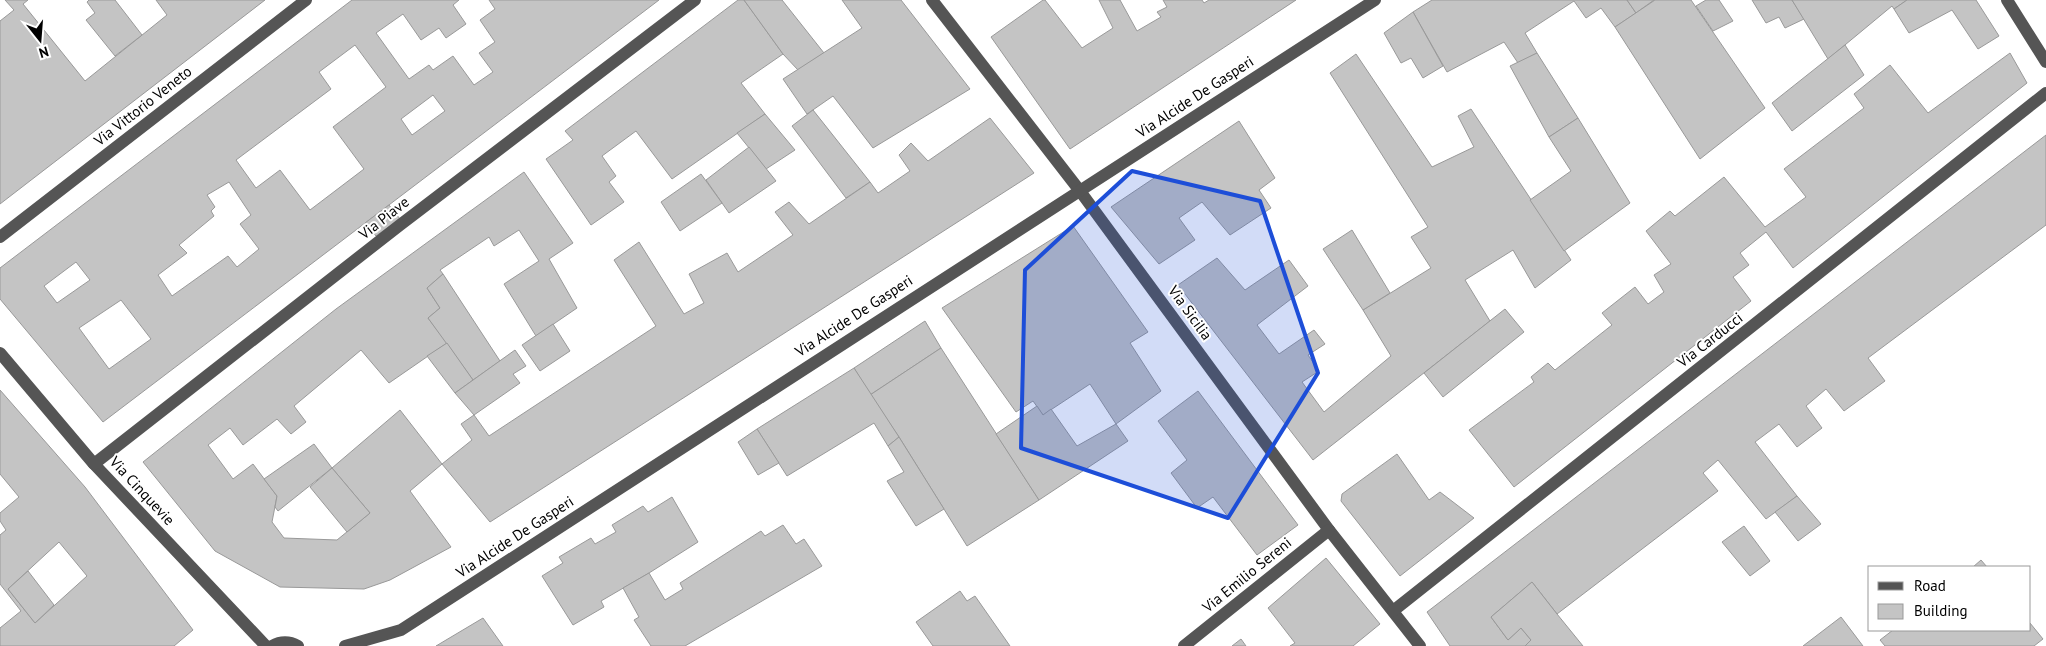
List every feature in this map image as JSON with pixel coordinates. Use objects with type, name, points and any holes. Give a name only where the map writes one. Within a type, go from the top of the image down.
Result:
[{"type":"street","name":"Via Vittorio Veneto","points":[[0,236],[306,0]]},
{"type":"street","name":"Via Piave","points":[[94,464],[695,0]]},
{"type":"street","name":"Via Sicilia","points":[[932,0],[1080,191],[1330,530],[1420,646]]},
{"type":"street","name":"Via Alcide De Gasperi","points":[[345,646],[401,630],[1375,0]]},
{"type":"street","points":[[2007,0],[2046,62]]},
{"type":"street","name":"Via Carducci","points":[[1392,611],[2046,93]]},
{"type":"street","name":"Via Cinquevie","points":[[0,353],[94,464],[266,646]]},
{"type":"street","name":"Via Emilio Sereni","points":[[1184,646],[1330,530]]},
{"type":"street","points":[[272,646],[282,642],[290,642],[298,646]]},
{"type":"highlighted area","points":[[1132,171],[1260,201],[1318,373],[1228,518],[1021,448],[1025,270]]},
{"type":"building","points":[[5,0],[28,0],[23,4],[85,81],[167,15],[156,0],[265,0],[0,204],[0,21],[14,10]]},
{"type":"building","points":[[89,0],[115,0],[142,35],[115,56],[86,20],[95,13],[87,2]]},
{"type":"building","points":[[352,0],[459,0],[453,5],[466,24],[446,38],[439,28],[421,40],[403,14],[376,33],[409,79],[429,65],[433,70],[453,56],[474,85],[493,72],[479,53],[495,42],[480,20],[495,9],[489,0],[659,0],[103,422],[0,299],[0,268]],"holes":[[[355,45],[386,87],[333,127],[364,169],[310,210],[280,170],[256,188],[236,160],[331,89],[319,72]],[[433,95],[445,111],[412,135],[401,119]],[[229,182],[251,215],[240,224],[259,249],[237,267],[228,256],[172,296],[158,275],[187,253],[179,245],[214,216],[211,211],[215,207],[207,195]],[[76,262],[90,280],[57,303],[44,286]],[[121,300],[151,339],[109,369],[79,328]]]},
{"type":"building","points":[[738,0],[744,0],[783,54],[741,83],[765,114],[672,179],[636,131],[602,156],[616,176],[609,182],[624,202],[591,225],[546,159],[573,140],[565,131]]},
{"type":"building","points":[[744,0],[782,0],[824,53],[798,70],[783,54]]},
{"type":"building","points":[[842,0],[901,0],[970,89],[873,148],[833,96],[807,114],[783,79],[862,28]]},
{"type":"building","points":[[1045,0],[1082,48],[1113,28],[1099,0],[1120,0],[1137,31],[1161,17],[1157,12],[1167,7],[1163,0],[1202,0],[1204,3],[1209,0],[1296,0],[1070,149],[991,37]]},
{"type":"building","points":[[1432,0],[1627,0],[1636,13],[1615,27],[1601,8],[1586,18],[1574,1],[1525,33],[1537,53],[1518,63],[1504,42],[1447,72],[1413,12]]},
{"type":"building","points":[[1627,0],[1654,0],[1636,13]]},
{"type":"building","points":[[1655,0],[1691,0],[1765,108],[1700,159],[1615,27]]},
{"type":"building","points":[[1706,0],[1719,0],[1733,21],[1713,31],[1696,6]]},
{"type":"building","points":[[1752,0],[1792,0],[1804,19],[1785,28],[1779,17],[1766,23]]},
{"type":"building","points":[[1792,0],[1907,0],[1894,9],[1892,6],[1828,59]]},
{"type":"building","points":[[1907,0],[1976,0],[1999,36],[1978,49],[1952,10],[1909,33],[1894,9]]},
{"type":"building","points":[[1413,12],[1443,66],[1423,78],[1411,58],[1401,63],[1384,33]]},
{"type":"building","points":[[1845,45],[1864,75],[1792,131],[1772,103]]},
{"type":"building","points":[[1537,53],[1578,118],[1549,137],[1510,66]]},
{"type":"building","points":[[2010,53],[2027,83],[1793,268],[1766,232],[1740,253],[1749,265],[1733,277],[1751,301],[1514,487],[1469,430],[1534,382],[1531,377],[1548,363],[1555,370],[1612,325],[1602,313],[1635,287],[1648,304],[1664,292],[1654,275],[1671,264],[1646,231],[1670,211],[1675,216],[1724,177],[1765,227],[1806,197],[1784,169],[1864,108],[1854,94],[1890,65],[1928,113]]},
{"type":"building","points":[[1356,54],[1432,167],[1474,147],[1458,116],[1471,109],[1571,260],[1535,288],[1513,250],[1465,280],[1490,321],[1313,460],[1178,285],[1217,258],[1245,290],[1289,260],[1308,286],[1257,325],[1279,354],[1314,330],[1325,344],[1308,355],[1319,371],[1302,382],[1324,412],[1391,356],[1363,310],[1431,268],[1411,237],[1428,227],[1330,73]]},
{"type":"building","points":[[813,110],[870,182],[846,198],[792,126]]},
{"type":"building","points":[[765,114],[795,150],[766,169],[737,133]]},
{"type":"building","points":[[990,118],[1034,173],[490,522],[442,464],[472,440],[461,424],[474,415],[489,436],[656,326],[614,260],[639,242],[684,314],[704,303],[689,274],[727,253],[738,272],[793,235],[775,212],[789,202],[809,224],[870,182],[878,193],[910,171],[899,155],[911,143],[928,161]]},
{"type":"building","points":[[1578,118],[1630,203],[1564,251],[1530,200],[1571,171],[1549,137]]},
{"type":"building","points":[[1239,121],[1275,178],[1259,190],[1271,208],[1230,235],[1202,202],[1179,218],[1195,240],[1159,264],[1111,207]]},
{"type":"building","points":[[2046,135],[2046,225],[1868,358],[1885,381],[1844,411],[1826,389],[1806,406],[1822,428],[1797,447],[1779,424],[1755,442],[1797,496],[1766,519],[1718,460],[1703,473],[1718,491],[1557,614],[1532,582],[1491,617],[1508,640],[1521,628],[1531,640],[1525,646],[1450,646],[1427,612]]},
{"type":"building","points":[[749,147],[776,181],[729,213],[706,180]]},
{"type":"building","points":[[524,172],[573,243],[549,259],[577,308],[536,336],[504,284],[539,261],[519,230],[494,246],[489,237],[440,270],[443,274],[427,288],[440,308],[428,318],[447,343],[389,383],[361,350],[294,406],[306,422],[291,434],[277,419],[243,445],[230,428],[208,445],[233,479],[253,464],[277,496],[272,522],[284,538],[337,540],[370,513],[332,468],[400,410],[442,464],[410,491],[451,547],[390,580],[364,589],[280,587],[215,551],[143,462],[336,309]]},
{"type":"building","points":[[701,174],[722,203],[680,231],[661,202]]},
{"type":"building","points":[[389,205],[400,219],[376,236],[365,223]]},
{"type":"building","points":[[1073,226],[1148,332],[1130,343],[1161,391],[1116,424],[1090,384],[1043,415],[1033,401],[1016,412],[942,308]]},
{"type":"building","points":[[1352,230],[1390,293],[1363,310],[1323,249]]},
{"type":"building","points":[[443,274],[500,361],[473,380],[428,318],[440,308],[427,288]]},
{"type":"building","points":[[1505,309],[1524,332],[1443,397],[1424,373]]},
{"type":"building","points":[[925,321],[941,348],[870,395],[854,368]]},
{"type":"building","points":[[553,324],[570,351],[540,371],[522,345]]},
{"type":"building","points":[[447,343],[473,380],[455,393],[427,356]]},
{"type":"building","points":[[941,348],[1039,500],[967,546],[899,437],[870,395]]},
{"type":"building","points":[[515,350],[526,366],[513,374],[520,383],[474,415],[455,393]]},
{"type":"building","points":[[854,368],[899,437],[888,446],[874,423],[787,476],[757,429]]},
{"type":"building","points":[[0,390],[85,487],[193,630],[174,646],[0,646],[0,628],[21,611],[0,584],[0,535],[6,530],[0,521],[0,513],[19,497],[0,474]],"holes":[[[59,542],[87,576],[35,623],[8,589]]]},
{"type":"building","points":[[1198,391],[1298,525],[1257,555],[1213,497],[1197,508],[1171,473],[1187,460],[1158,421]]},
{"type":"building","points":[[1037,406],[1043,415],[1051,409],[1077,446],[1116,424],[1128,441],[1039,500],[996,434]]},
{"type":"building","points":[[757,429],[779,463],[758,475],[738,442]]},
{"type":"building","points":[[899,437],[944,509],[916,526],[887,481],[904,472],[888,446]]},
{"type":"building","points":[[314,444],[332,468],[278,511],[275,507],[277,496],[264,479]]},
{"type":"building","points":[[1397,454],[1429,500],[1440,492],[1474,518],[1400,576],[1341,501],[1342,494]]},
{"type":"building","points":[[332,468],[370,513],[347,532],[310,487]]},
{"type":"building","points":[[1797,496],[1821,524],[1798,541],[1775,512]]},
{"type":"building","points":[[672,497],[698,542],[601,601],[604,607],[573,625],[542,576],[563,563],[559,557],[591,538],[595,544],[616,532],[612,525],[643,506],[648,512]]},
{"type":"building","points":[[783,525],[796,544],[804,539],[822,566],[685,646],[651,646],[634,620],[639,617],[623,588],[649,573],[665,600],[683,589],[680,583],[761,531],[765,536]]},
{"type":"building","points":[[1744,526],[1770,561],[1750,576],[1722,542]]},
{"type":"building","points":[[1326,558],[1380,624],[1353,646],[1290,646],[1295,643],[1268,608]]},
{"type":"building","points":[[1981,560],[1986,566],[1974,566]]},
{"type":"building","points":[[28,571],[54,605],[35,623],[8,589]]},
{"type":"building","points":[[1532,582],[1583,646],[1525,646],[1531,640],[1521,628],[1508,640],[1491,617]]},
{"type":"building","points":[[960,591],[967,601],[975,596],[1010,646],[933,646],[916,622]]},
{"type":"building","points":[[1841,617],[1863,646],[1803,646]]},
{"type":"building","points":[[483,618],[503,646],[436,646]]},
{"type":"building","points":[[2031,624],[2043,639],[2034,646],[1885,646],[1880,640],[1892,631],[2031,631]]},
{"type":"building","points":[[1241,639],[1246,646],[1232,646]]}]
